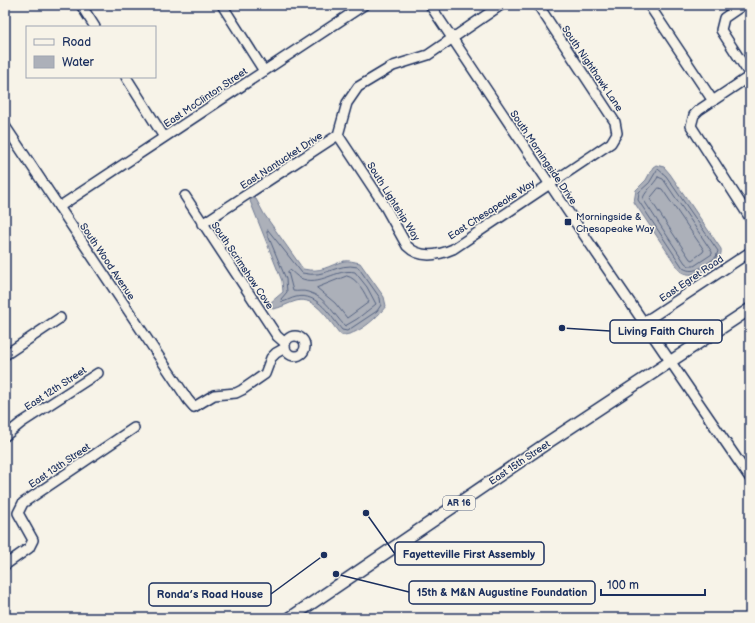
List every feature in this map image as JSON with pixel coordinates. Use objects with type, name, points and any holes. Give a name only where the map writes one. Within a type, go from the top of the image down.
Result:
[{"type":"main road","name":"East 15th Street","points":[[290,618],[670,361],[750,309]]},
{"type":"street","points":[[81,5],[94,26]]},
{"type":"street","points":[[222,5],[264,71]]},
{"type":"street","name":"East McClinton Street","points":[[59,207],[364,5]]},
{"type":"street","name":"South Morningside Drive","points":[[430,5],[642,322],[750,478]]},
{"type":"street","name":"East Nantucket Drive","points":[[202,224],[338,135],[346,103],[358,87],[388,68],[428,55],[501,5]]},
{"type":"street","name":"South Nighthawk Lane","points":[[538,5],[618,127],[615,138],[611,143],[550,184]]},
{"type":"street","points":[[649,5],[713,101]]},
{"type":"street","points":[[743,5],[724,18],[721,30],[750,76],[694,115],[691,126],[750,218]]},
{"type":"street","points":[[127,78],[164,137]]},
{"type":"street","name":"South Wood Avenue","points":[[5,126],[194,407],[214,395],[236,393],[242,390],[265,374],[271,358],[285,345]]},
{"type":"street","name":"South Lightship Way","points":[[338,135],[383,203],[407,246],[420,254],[432,255],[445,252]]},
{"type":"street","name":"East Chesapeake Way","points":[[445,252],[550,184]]},
{"type":"street","name":"South Scrimshaw Cove","points":[[185,196],[277,336],[285,345]]},
{"type":"street","name":"East Egret Road","points":[[642,322],[652,318],[750,252]]},
{"type":"street","points":[[5,355],[60,318]]},
{"type":"street","name":"East 12th Street","points":[[6,433],[98,373]]},
{"type":"street","name":"East 13th Street","points":[[5,565],[29,548],[33,540],[18,513],[23,503],[134,428]]},
{"type":"water","points":[[656,165],[664,167],[670,174],[721,249],[721,254],[718,260],[700,273],[686,274],[680,271],[634,202],[636,190],[646,180],[653,167]]},
{"type":"water","points":[[252,198],[256,199],[264,214],[303,269],[320,270],[346,261],[360,263],[384,297],[386,306],[382,311],[372,321],[354,333],[341,335],[322,311],[310,302],[303,300],[273,309],[269,307],[270,303],[283,292],[282,281],[250,201]]},
{"type":"place","name":"Morningside & Chesapeake Way","points":[[568,222]]},
{"type":"place","name":"Living Faith Church","points":[[562,328]]},
{"type":"place","name":"Fayetteville First Assembly","points":[[366,513]]},
{"type":"place","name":"Ronda’s Road House","points":[[324,555]]},
{"type":"place","name":"15th & M&N Augustine Foundation","points":[[336,574]]}]
